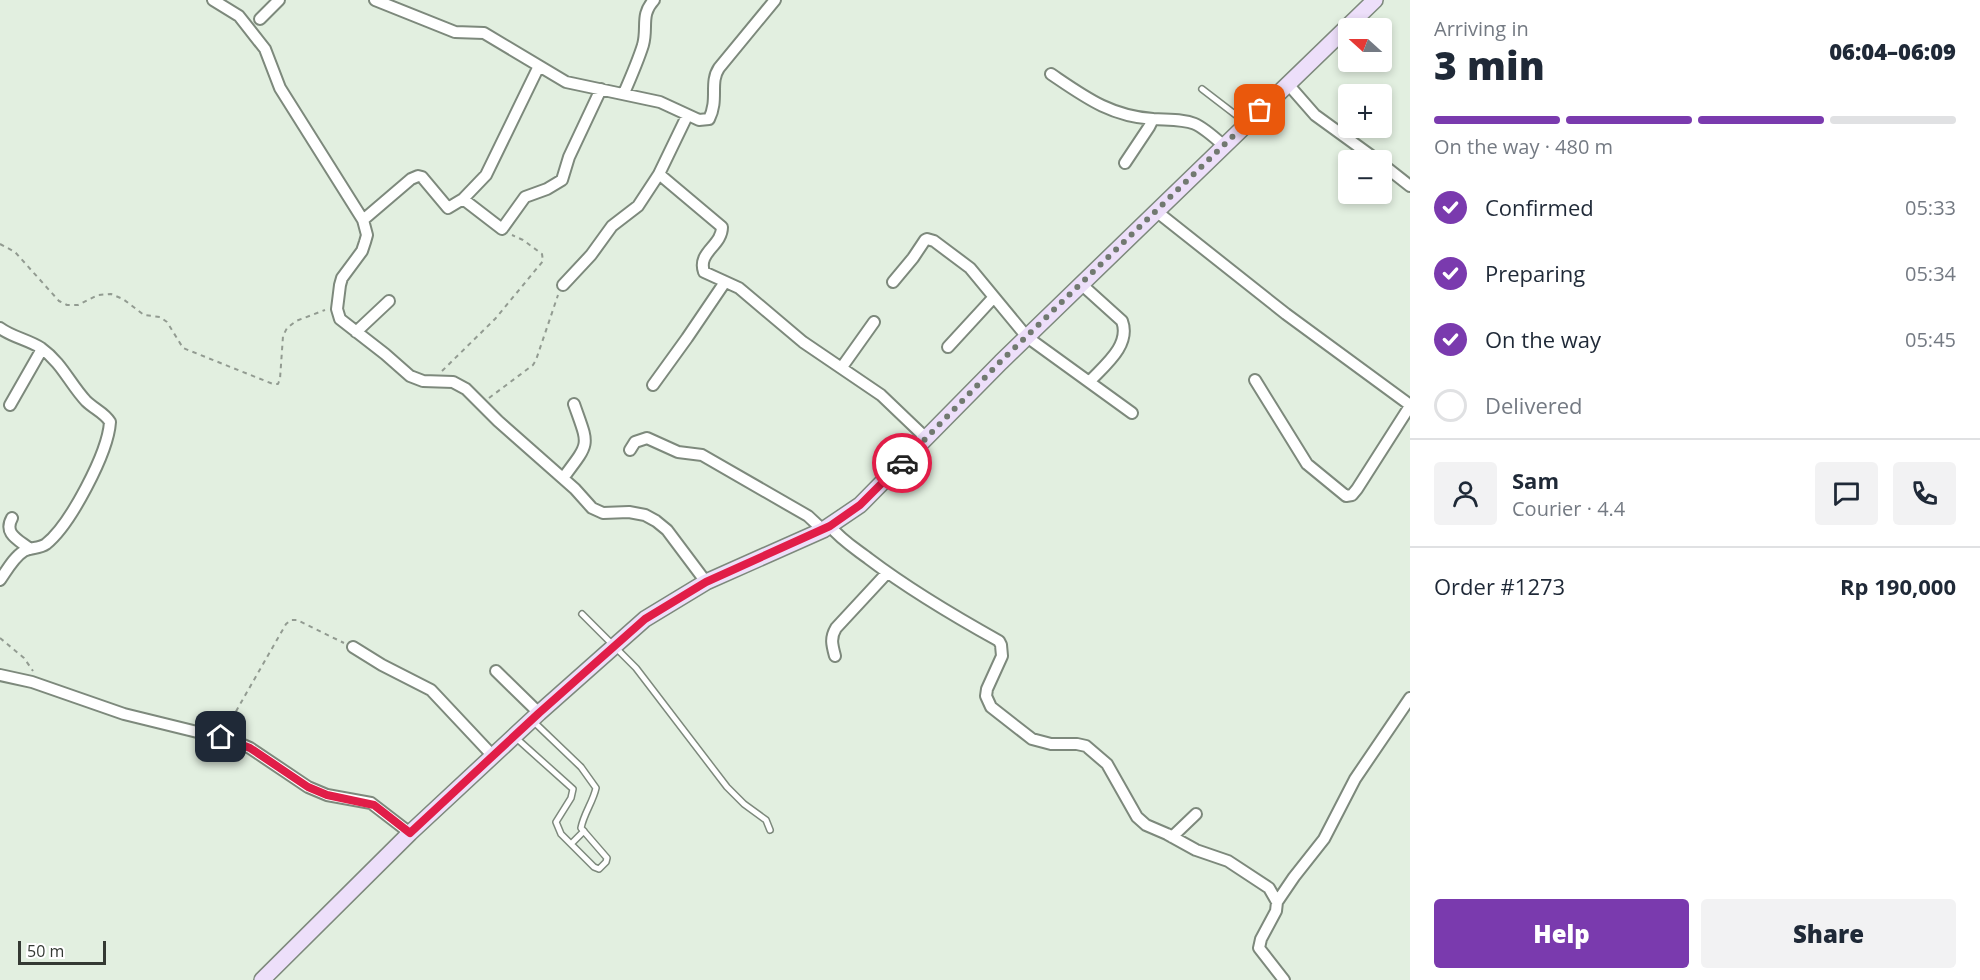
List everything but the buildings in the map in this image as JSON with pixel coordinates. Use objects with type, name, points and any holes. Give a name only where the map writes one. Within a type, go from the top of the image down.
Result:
[{"type":"street","points":[[213,0],[239,16],[265,49],[287,101],[363,220],[367,234],[362,251],[342,278],[337,309],[340,319],[416,380],[459,384],[563,478],[597,512],[629,512],[656,520],[706,582]]},
{"type":"street","points":[[260,19],[279,0]]},
{"type":"street","points":[[375,0],[455,32],[484,33],[566,82],[660,102],[699,120],[709,119],[716,96],[715,74],[775,0]]},
{"type":"street","points":[[624,93],[645,41],[647,8],[654,0]]},
{"type":"street","points":[[262,980],[410,833],[535,716],[645,619],[706,582],[826,528],[870,496],[1081,284],[1287,83],[1376,0]]},
{"type":"street","points":[[363,220],[411,179],[418,176],[422,177],[448,208],[463,199],[486,175],[538,66]]},
{"type":"street","points":[[1051,74],[1095,104],[1135,118],[1193,122],[1223,145]]},
{"type":"street","points":[[1287,83],[1315,115],[1363,150]]},
{"type":"street","points":[[463,199],[502,229],[525,197],[537,194],[562,180],[569,157],[601,89]]},
{"type":"street","points":[[563,285],[591,255],[612,226],[638,206],[659,174],[687,116]]},
{"type":"street","points":[[1125,163],[1153,119]]},
{"type":"street","points":[[1392,172],[1410,186]]},
{"type":"street","points":[[659,174],[722,227],[721,236],[704,257],[702,263],[704,273],[739,288],[803,342],[842,366],[881,395],[926,438]]},
{"type":"street","points":[[1156,211],[1410,406],[1357,489],[1352,495],[1346,496],[1307,464],[1255,380]]},
{"type":"street","points":[[893,282],[925,240],[930,239],[963,262],[1028,337],[1132,413]]},
{"type":"street","points":[[653,385],[725,282]]},
{"type":"street","points":[[1081,284],[1122,321],[1125,329],[1123,342],[1117,352],[1090,381]]},
{"type":"street","points":[[948,346],[994,297]]},
{"type":"street","points":[[356,332],[389,301]]},
{"type":"street","points":[[842,366],[874,322]]},
{"type":"street","points":[[0,327],[51,355],[87,402],[106,416],[110,422],[107,442],[100,461],[64,524],[43,546],[24,551],[0,580]]},
{"type":"street","points":[[10,405],[42,349]]},
{"type":"street","points":[[563,478],[583,452],[585,445],[586,438],[574,404]]},
{"type":"street","points":[[630,450],[634,441],[647,438],[678,452],[702,455],[733,475],[808,516],[887,573],[947,612],[999,641],[1002,656],[986,696],[991,707],[1032,739],[1051,744],[1086,746],[1107,764],[1137,817],[1146,825],[1197,850],[1228,861],[1269,888],[1277,902]]},
{"type":"street","points":[[12,518],[8,527],[10,533],[30,549]]},
{"type":"street","points":[[835,656],[831,642],[832,634],[887,573]]},
{"type":"street","points":[[352,647],[431,690],[493,756]]},
{"type":"street","points":[[496,671],[535,716]]},
{"type":"street","points":[[0,675],[39,685],[124,714],[221,737],[250,748],[308,787],[327,795],[374,805],[410,833]]},
{"type":"street","points":[[1284,980],[1258,948],[1276,911],[1277,902],[1324,839],[1355,779],[1410,698]]},
{"type":"street","points":[[1172,837],[1196,814]]},
{"type":"lane","points":[[1202,89],[1247,123]]},
{"type":"lane","points":[[582,614],[636,668],[727,787],[744,804],[766,820],[770,830]]},
{"type":"lane","points":[[514,736],[573,789],[571,798],[556,822],[561,834],[594,867],[599,869],[608,858],[581,828],[583,816],[593,801],[596,788],[581,767],[535,716]]},
{"type":"lane","points":[[571,844],[584,831]]},
{"type":"path","points":[[431,381],[495,319],[543,261],[542,254],[523,240],[502,229]]},
{"type":"path","points":[[0,244],[15,252],[58,301],[67,305],[78,305],[98,295],[111,294],[123,299],[144,315],[160,317],[167,322],[183,348],[273,384],[278,384],[280,379],[283,336],[287,328],[296,321],[315,313],[337,309]]},
{"type":"path","points":[[480,404],[533,365],[563,285]]},
{"type":"path","points":[[221,737],[285,624],[291,620],[297,620],[352,647]]},
{"type":"path","points":[[0,638],[29,663],[39,685]]},
{"type":"way so far","points":[[902,463],[1000,362],[1260,110]]},
{"type":"route","points":[[221,737],[250,748],[308,787],[327,795],[374,805],[410,833],[539,713],[645,619],[706,582],[830,526],[860,505],[902,463]]}]
